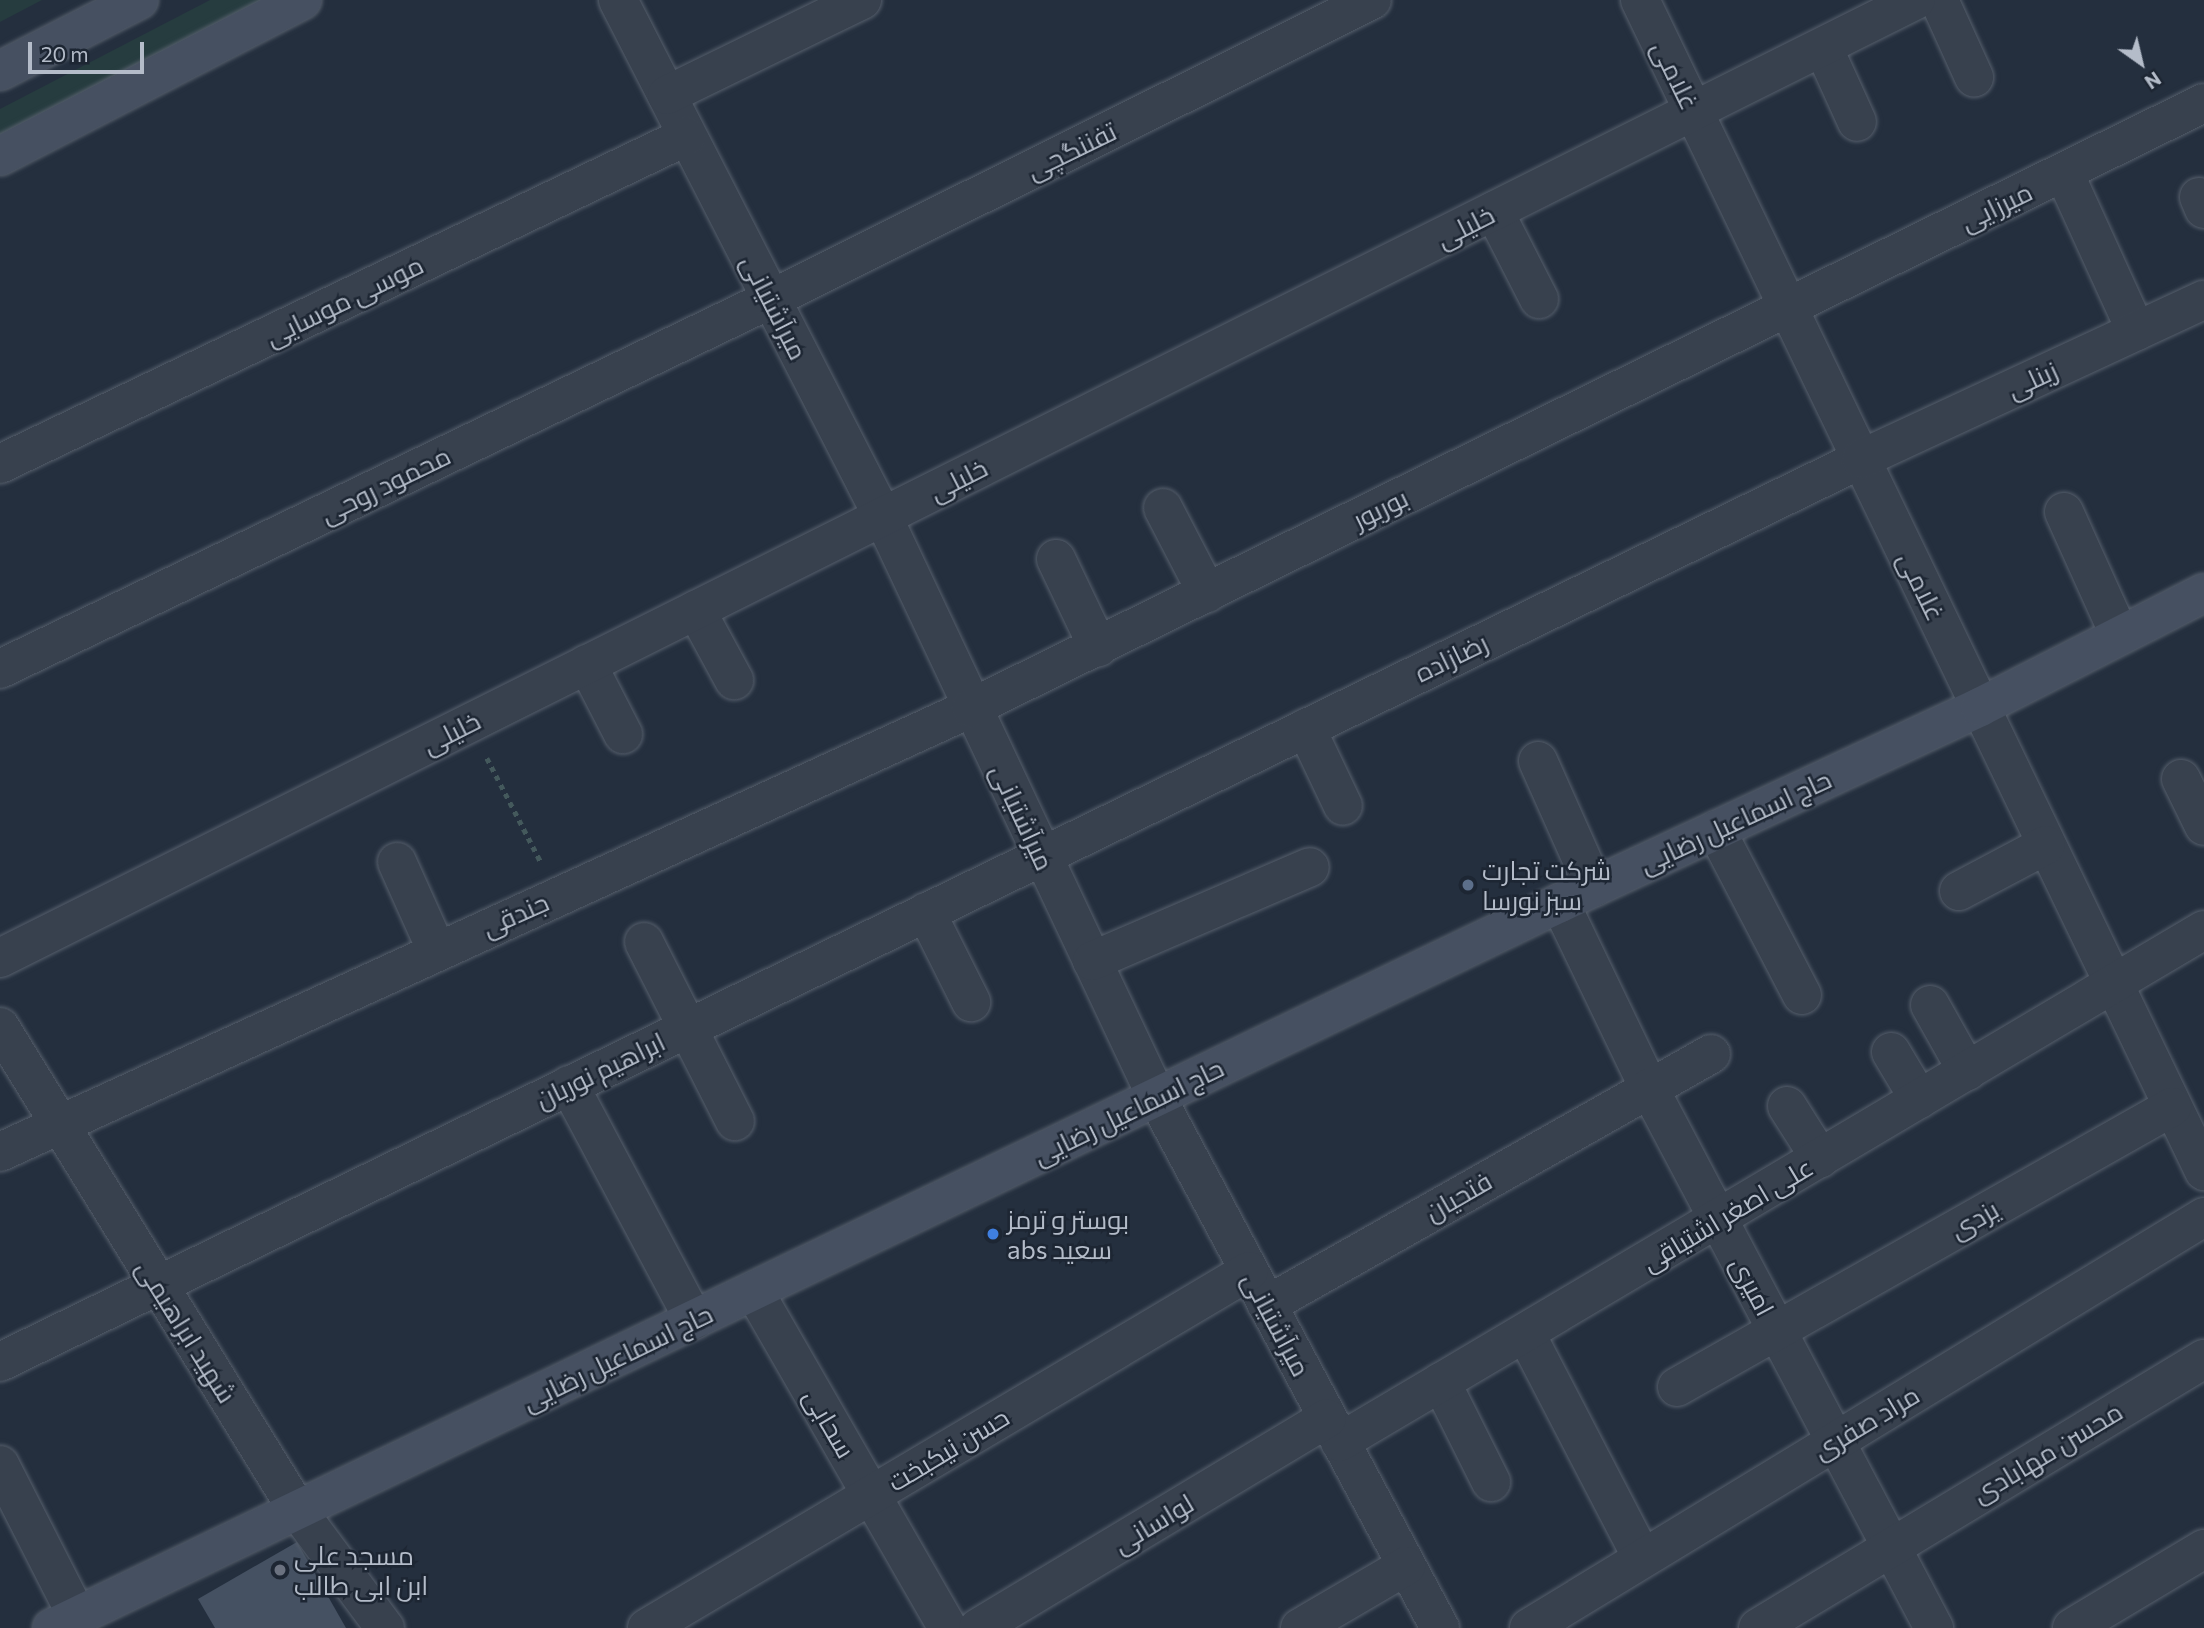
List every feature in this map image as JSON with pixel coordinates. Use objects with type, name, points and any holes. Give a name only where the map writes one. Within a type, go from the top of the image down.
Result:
[{"type":"main road","points":[[0,71],[139,0]]},
{"type":"main road","points":[[0,156],[302,0]]},
{"type":"main road","name":"حاج اسماعیل رضایی","points":[[64,1622],[1560,903],[1980,707],[2204,593]]},
{"type":"street","name":"میرآشتیانی","points":[[618,0],[883,517],[1157,1098],[1440,1628]]},
{"type":"street","points":[[667,95],[862,0]]},
{"type":"street","name":"تفننگچی","points":[[771,299],[1372,0]]},
{"type":"street","name":"غلامی","points":[[1640,0],[2204,1171]]},
{"type":"street","name":"خلیلی","points":[[0,958],[1916,0]]},
{"type":"street","points":[[1939,0],[1974,77]]},
{"type":"street","points":[[1823,47],[1857,122]]},
{"type":"street","name":"میرزایی","points":[[1788,309],[2204,103]]},
{"type":"street","name":"موسی موسایی","points":[[0,464],[687,136]]},
{"type":"street","points":[[2064,173],[2136,331]]},
{"type":"street","points":[[1494,211],[1539,299]]},
{"type":"street","name":"محمود روحی","points":[[0,669],[771,299]]},
{"type":"street","name":"زینلی","points":[[1861,459],[2204,300]]},
{"type":"street","name":"بوربور","points":[[971,708],[1788,309]]},
{"type":"street","name":"رضازاده","points":[[1042,856],[1861,459]]},
{"type":"street","points":[[1163,508],[1207,593]]},
{"type":"street","points":[[2064,512],[2119,634]]},
{"type":"street","points":[[1056,559],[1098,647]]},
{"type":"street","points":[[696,610],[734,680]]},
{"type":"street","points":[[587,664],[623,734]]},
{"type":"street","name":"جندقی","points":[[0,1152],[59,1122],[971,708]]},
{"type":"street","points":[[1306,728],[1343,806]]},
{"type":"street","points":[[1538,761],[1594,887]]},
{"type":"street","points":[[2181,779],[2204,826]]},
{"type":"street","points":[[1716,830],[1802,995]]},
{"type":"street","points":[[1959,891],[2046,845]]},
{"type":"street","name":"ابراهیم نوریان","points":[[0,1362],[1042,856]]},
{"type":"street","points":[[397,862],[436,950]]},
{"type":"street","points":[[1091,961],[1311,867]]},
{"type":"street","name":"امیری","points":[[1560,903],[1649,1088],[1934,1628]]},
{"type":"street","points":[[926,912],[971,1002]]},
{"type":"street","name":"علی اصغر اشتیاقی","points":[[1334,1430],[1441,1382],[1526,1334],[2204,930]]},
{"type":"street","points":[[644,942],[735,1121]]},
{"type":"street","points":[[1930,1005],[1967,1070]]},
{"type":"street","name":"شهید ابراهیمی","points":[[0,1027],[298,1511],[385,1628]]},
{"type":"street","points":[[1891,1052],[1919,1099]]},
{"type":"street","name":"فتحیان","points":[[1267,1305],[1711,1054]]},
{"type":"street","points":[[569,1085],[694,1320]]},
{"type":"street","points":[[1787,1106],[1820,1158]]},
{"type":"street","name":"یزدی","points":[[1677,1387],[2172,1107]]},
{"type":"street","name":"مراد صفری","points":[[1529,1628],[2204,1217]]},
{"type":"street","name":"حسن نیکبخت","points":[[647,1628],[1249,1270]]},
{"type":"street","name":"سحابی","points":[[754,1291],[948,1628]]},
{"type":"street","points":[[1526,1334],[1642,1558]]},
{"type":"street","name":"محسن مهابادی","points":[[1758,1628],[2204,1359]]},
{"type":"street","points":[[1441,1382],[1490,1482]]},
{"type":"street","name":"لواسانی","points":[[978,1628],[1334,1430]]},
{"type":"street","points":[[0,1465],[64,1622]]},
{"type":"street","points":[[2071,1628],[2110,1618],[2202,1556]]},
{"type":"street","points":[[1300,1628],[1406,1566]]},
{"type":"path","points":[[469,723],[558,894]]},
{"type":"green space","points":[[0,0],[42,0],[0,22]]},
{"type":"green space","points":[[210,0],[264,0],[0,136],[0,109]]},
{"type":"building","name":"مسجد علی ابن ابی طالب","points":[[297,1542],[346,1628],[215,1628],[198,1599]]},
{"type":"place","name":"شرکت تجارت سبز نورسا","points":[[1468,885]]},
{"type":"place","name":"بوستر و ترمز abs سعید","points":[[993,1234]]},
{"type":"place","name":"مسجد علی ابن ابی طالب","points":[[280,1570]]}]
